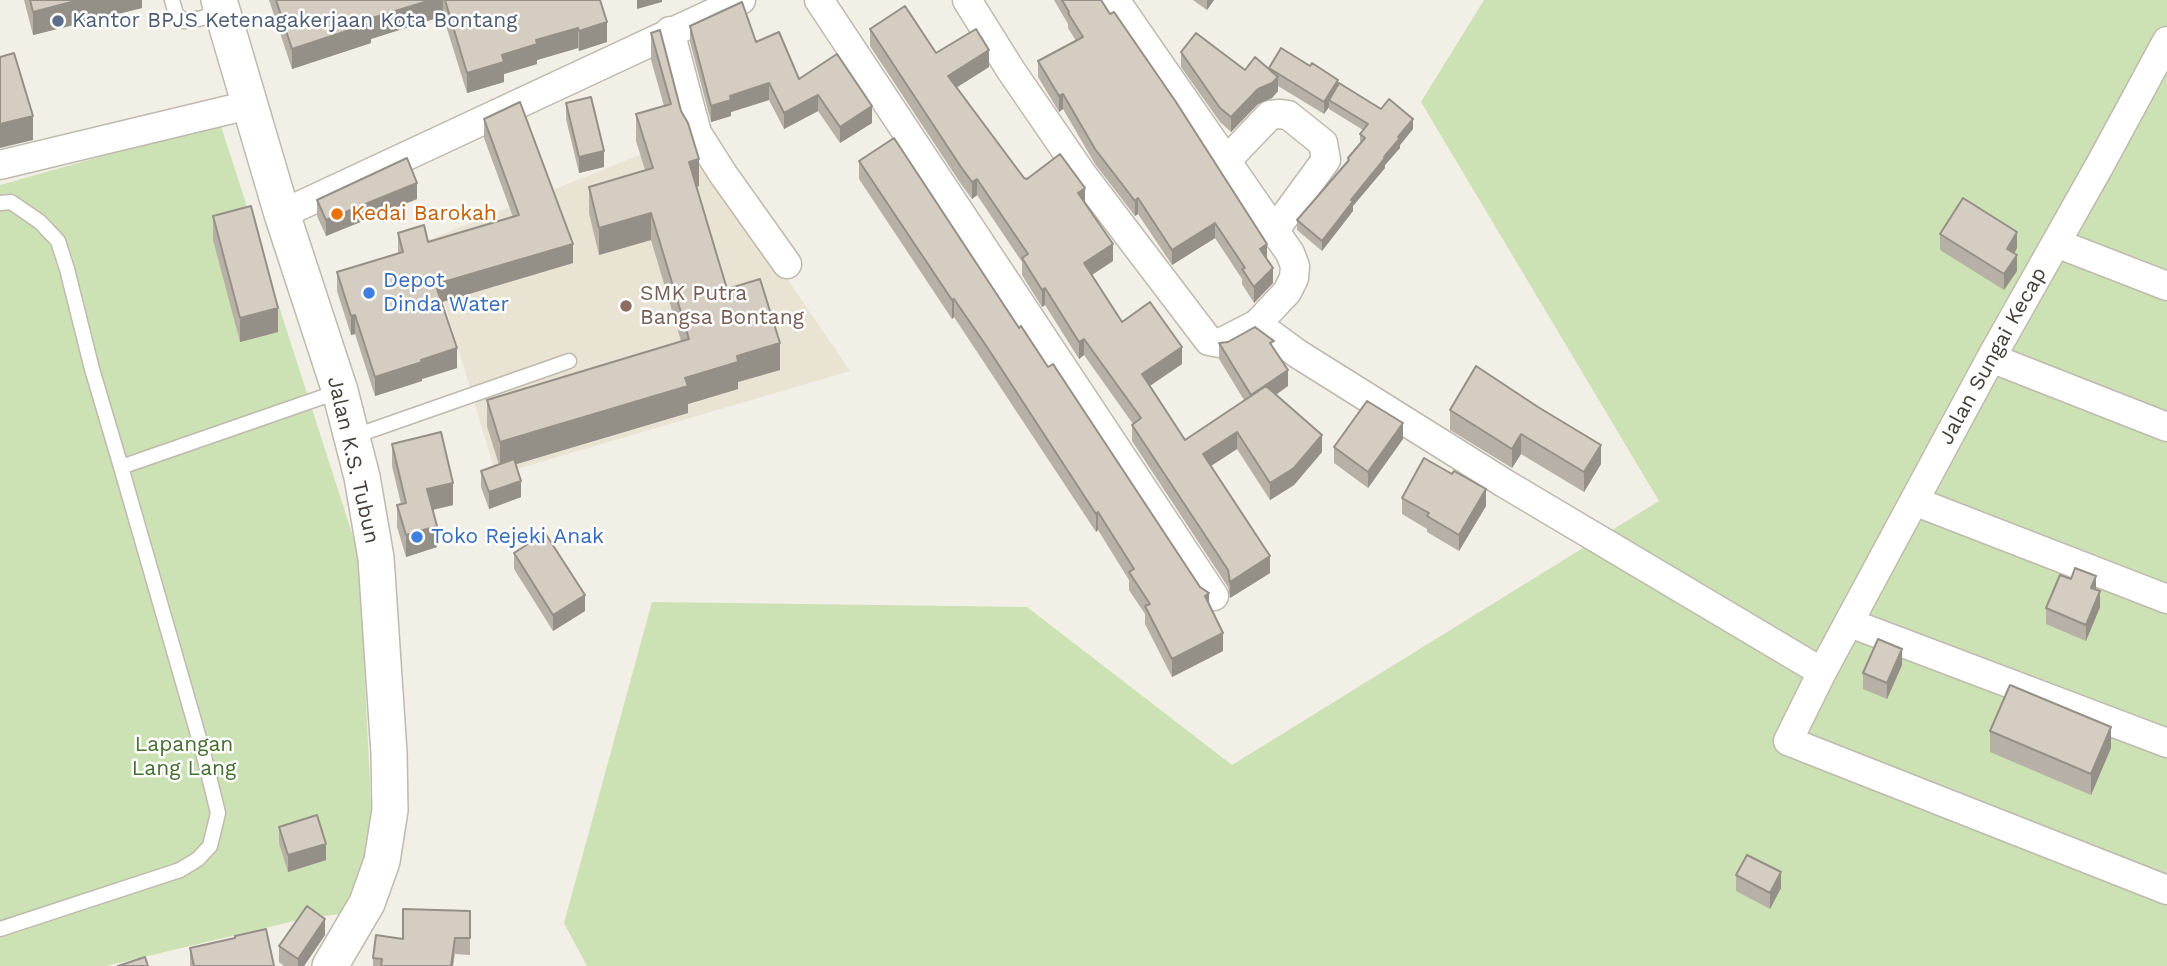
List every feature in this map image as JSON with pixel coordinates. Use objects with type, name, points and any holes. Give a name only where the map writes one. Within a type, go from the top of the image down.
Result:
[{"type":"street","points":[[282,214],[741,0]]},
{"type":"street","points":[[819,0],[1214,596]]},
{"type":"street","points":[[967,0],[1010,69],[1082,174],[1209,341],[1220,343],[1257,324],[1287,292],[1294,278],[1295,266],[1290,253],[1115,0]]},
{"type":"street","name":"Jalan K.S. Tubun","points":[[220,4],[282,214],[340,391],[362,477],[376,558],[389,753],[390,810],[382,861],[367,903],[330,966]]},
{"type":"street","points":[[670,31],[697,133],[787,264]]},
{"type":"street","name":"Jalan Sungai Kecap","points":[[2167,41],[1991,358],[1822,672],[1788,741],[2167,890]]},
{"type":"street","points":[[0,165],[249,105]]},
{"type":"street","points":[[1226,161],[1270,115],[1288,115],[1323,144],[1326,160],[1274,231]]},
{"type":"street","points":[[2056,243],[2167,286]]},
{"type":"street","points":[[1257,324],[1298,354],[1504,483],[1822,672]]},
{"type":"street","points":[[1991,358],[2167,427]]},
{"type":"street","points":[[1914,501],[2167,599]]},
{"type":"street","points":[[1850,623],[2167,743]]},
{"type":"lane","points":[[172,0],[176,15],[184,20],[202,18],[220,4]]},
{"type":"lane","points":[[0,203],[11,202],[40,222],[58,241],[218,813],[210,846],[198,859],[180,870],[0,929]]},
{"type":"lane","points":[[352,437],[569,361]]},
{"type":"lane","points":[[121,467],[340,391]]},
{"type":"shaded area","name":"SMK Putra Bangsa Bontang","points":[[689,135],[850,371],[496,475],[426,241]]},
{"type":"green space","points":[[1484,0],[2167,0],[2167,966],[587,966],[564,923],[652,602],[1027,607],[1232,765],[1659,501],[1421,102]]},
{"type":"green space","name":"Lapangan Lang Lang","points":[[220,123],[359,555],[372,828],[368,868],[341,914],[307,918],[106,966],[0,966],[0,185]]},
{"type":"building","points":[[30,0],[79,0],[33,12]]},
{"type":"building","points":[[276,0],[431,0],[369,19],[371,23],[292,49]]},
{"type":"building","points":[[445,0],[600,0],[607,22],[536,40],[537,44],[502,55],[504,62],[467,73]]},
{"type":"building","points":[[1062,0],[1101,0],[1110,14],[1114,12],[1176,102],[1267,244],[1260,249],[1273,268],[1254,287],[1242,269],[1245,268],[1215,223],[1172,250],[1138,198],[1135,201],[1095,149],[1063,94],[1059,96],[1038,61],[1083,37]]},
{"type":"building","points":[[742,2],[756,42],[779,32],[799,79],[837,54],[872,106],[840,127],[818,95],[784,113],[769,83],[730,96],[731,100],[711,106],[690,26]]},
{"type":"building","points":[[905,6],[936,53],[976,29],[989,50],[948,76],[1024,178],[1027,179],[1060,154],[1085,188],[1078,193],[1113,244],[1084,263],[1122,322],[1150,302],[1182,347],[1142,374],[1185,440],[1266,386],[1322,435],[1294,468],[1270,483],[1237,432],[1203,454],[1270,556],[1230,582],[1228,570],[1132,425],[1141,418],[1084,339],[1079,342],[1045,288],[1042,290],[1022,258],[1028,254],[977,179],[972,182],[961,167],[870,29]]},
{"type":"building","points":[[660,30],[681,111],[688,123],[699,159],[689,162],[727,289],[760,279],[780,343],[737,356],[738,362],[685,378],[688,386],[500,442],[487,400],[689,339],[651,213],[599,228],[589,187],[653,168],[636,114],[671,104],[651,33]]},
{"type":"building","points":[[1196,33],[1245,70],[1255,57],[1278,77],[1258,89],[1231,117],[1220,108],[1181,52]]},
{"type":"building","points":[[1281,48],[1338,80],[1324,102],[1269,68]]},
{"type":"building","points":[[14,53],[33,116],[0,124],[0,57]]},
{"type":"building","points":[[1339,83],[1381,109],[1389,99],[1413,119],[1322,241],[1297,220],[1349,160],[1365,138],[1360,134],[1368,124],[1329,100]]},
{"type":"building","points":[[591,97],[604,151],[579,157],[566,103]]},
{"type":"building","points":[[520,102],[573,244],[440,283],[442,288],[437,289],[457,348],[375,377],[355,315],[351,316],[337,272],[403,252],[398,233],[424,225],[428,242],[519,215],[484,119]]},
{"type":"building","points":[[894,138],[1019,328],[1021,326],[1048,367],[1053,364],[1200,587],[1209,593],[1205,596],[1223,633],[1172,659],[1145,606],[1150,604],[1129,572],[1134,569],[987,347],[954,299],[952,300],[859,161]]},
{"type":"building","points":[[407,158],[417,183],[326,220],[317,200]]},
{"type":"building","points":[[1963,198],[2017,232],[2007,249],[2017,255],[2004,274],[1940,234]]},
{"type":"building","points":[[251,206],[278,308],[240,318],[213,216]]},
{"type":"building","points":[[1255,327],[1274,341],[1270,343],[1288,370],[1251,395],[1219,343],[1228,342]]},
{"type":"building","points":[[1476,366],[1601,445],[1584,472],[1521,434],[1512,449],[1450,410]]},
{"type":"building","points":[[1367,401],[1403,423],[1368,472],[1334,447]]},
{"type":"building","points":[[441,432],[453,483],[427,489],[437,526],[406,535],[397,505],[406,503],[392,444]]},
{"type":"building","points":[[1424,458],[1486,489],[1459,535],[1427,516],[1429,513],[1402,498]]},
{"type":"building","points":[[514,459],[521,481],[489,492],[481,471]]},
{"type":"building","points":[[545,533],[585,595],[553,615],[514,553]]},
{"type":"building","points":[[2075,568],[2096,576],[2091,588],[2100,591],[2086,625],[2046,608],[2060,575],[2071,579]]},
{"type":"building","points":[[1878,639],[1902,649],[1887,683],[1863,673]]},
{"type":"building","points":[[2010,685],[2111,727],[2091,774],[1990,731]]},
{"type":"building","points":[[317,815],[326,844],[288,855],[279,827]]},
{"type":"building","points":[[1747,855],[1781,872],[1770,893],[1736,875]]},
{"type":"building","points":[[307,906],[325,919],[298,959],[279,946]]},
{"type":"building","points":[[403,909],[470,911],[470,938],[455,938],[451,966],[381,966],[382,959],[373,958],[376,935],[403,939]]},
{"type":"building","points":[[266,929],[274,966],[194,966],[190,948]]},
{"type":"building","points":[[145,957],[148,966],[118,966]]},
{"type":"place","name":"Kantor BPJS Ketenagakerjaan Kota Bontang","points":[[58,21]]},
{"type":"place","name":"Kedai Barokah","points":[[337,214]]},
{"type":"place","name":"Depot Dinda Water","points":[[369,293]]},
{"type":"place","name":"SMK Putra Bangsa Bontang","points":[[626,306]]},
{"type":"place","name":"Toko Rejeki Anak","points":[[417,537]]}]
